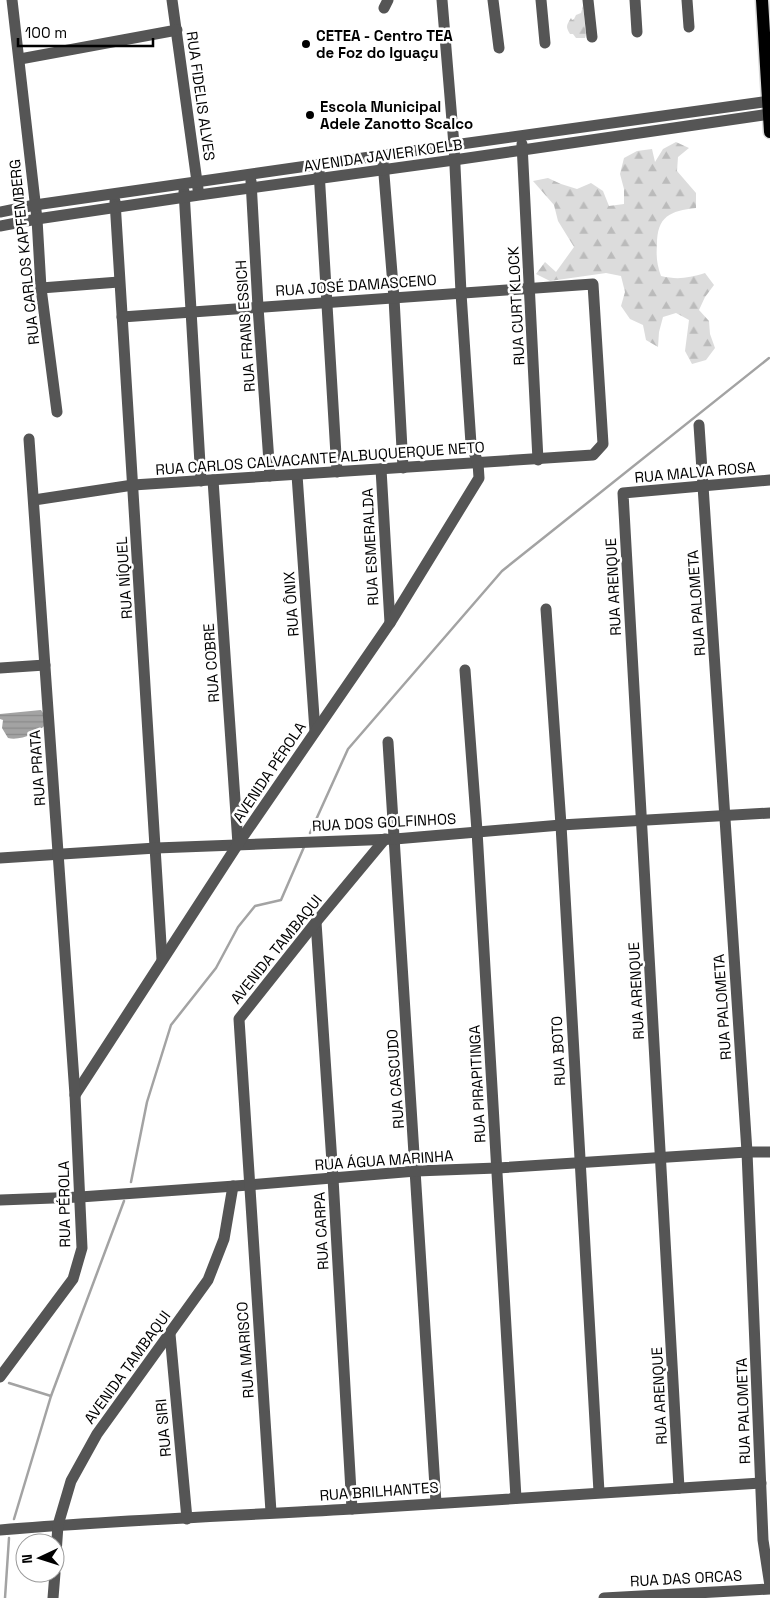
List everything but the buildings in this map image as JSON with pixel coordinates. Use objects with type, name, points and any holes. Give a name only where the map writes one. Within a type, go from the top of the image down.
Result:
[{"type":"main road","points":[[762,0],[770,132]]},
{"type":"street","name":"RUA CARLOS KAPFEMBERG","points":[[12,0],[37,219],[41,288],[57,412]]},
{"type":"street","name":"RUA FIDELIS ALVES","points":[[172,0],[199,195]]},
{"type":"street","points":[[442,0],[454,145],[471,444],[478,463]]},
{"type":"street","points":[[493,0],[499,48]]},
{"type":"street","points":[[541,0],[545,43]]},
{"type":"street","points":[[588,0],[592,37]]},
{"type":"street","points":[[635,0],[637,32]]},
{"type":"street","points":[[687,0],[689,27]]},
{"type":"street","points":[[20,59],[177,30]]},
{"type":"street","name":"AVENIDA JAVIER KOELB","points":[[0,212],[35,205],[522,135],[769,108]]},
{"type":"street","name":"AVENIDA JAVIER KOELB","points":[[0,226],[199,195],[523,150],[769,108]]},
{"type":"street","name":"RUA CURT KLOCK","points":[[522,135],[538,460]]},
{"type":"street","points":[[382,155],[394,298],[403,468]]},
{"type":"street","points":[[318,164],[337,472]]},
{"type":"street","name":"RUA FRANS ESSICH","points":[[250,174],[270,476]]},
{"type":"street","name":"RUA COBRE","points":[[184,184],[192,312],[238,844]]},
{"type":"street","name":"RUA NÍQUEL","points":[[114,194],[162,960]]},
{"type":"street","points":[[41,288],[120,282]]},
{"type":"street","name":"RUA JOSÉ DAMASCENO","points":[[122,317],[593,284],[603,444]]},
{"type":"street","name":"RUA PALOMETA","points":[[699,425],[747,1152],[763,1540],[770,1588]]},
{"type":"street","name":"RUA PRATA","points":[[29,439],[75,1095]]},
{"type":"street","name":"RUA CARLOS CALVACANTE ALBUQUERQUE NETO","points":[[34,500],[133,485],[593,455],[603,444]]},
{"type":"street","name":"AVENIDA PÉROLA","points":[[75,1095],[238,844],[390,623],[478,478],[478,463]]},
{"type":"street","name":"RUA ESMERALDA","points":[[381,469],[390,623]]},
{"type":"street","name":"RUA ÔNIX","points":[[297,474],[315,731]]},
{"type":"street","name":"RUA MALVA ROSA","points":[[622,493],[770,480]]},
{"type":"street","name":"RUA ARENQUE","points":[[622,493],[679,1488]]},
{"type":"street","name":"RUA BOTO","points":[[546,609],[561,825],[599,1492]]},
{"type":"street","points":[[0,668],[45,665]]},
{"type":"street","name":"RUA PIRAPITINGA","points":[[466,670],[516,1498]]},
{"type":"street","name":"RUA CASCUDO","points":[[388,742],[390,839],[416,1171],[436,1503]]},
{"type":"street","name":"RUA DOS GOLFINHOS","points":[[0,858],[238,844],[390,839],[561,825],[770,813]]},
{"type":"street","name":"AVENIDA TAMBAQUI","points":[[249,1185],[239,1019],[316,922],[390,839]]},
{"type":"street","name":"RUA CARPA","points":[[316,922],[352,1509]]},
{"type":"street","name":"RUA PÉROLA","points":[[0,1377],[73,1279],[82,1248],[75,1095]]},
{"type":"street","name":"RUA ÁGUA MARINHA","points":[[0,1200],[249,1185],[416,1171],[770,1152]]},
{"type":"street","name":"RUA MARISCO","points":[[249,1185],[271,1512]]},
{"type":"street","name":"AVENIDA TAMBAQUI","points":[[57,1533],[71,1481],[97,1434],[208,1280],[224,1239],[233,1186]]},
{"type":"street","name":"RUA SIRI","points":[[170,1334],[187,1519]]},
{"type":"street","name":"RUA BRILHANTES","points":[[0,1530],[761,1483]]},
{"type":"street","points":[[53,1598],[54,1583]]},
{"type":"street","name":"RUA DAS ORCAS","points":[[604,1598],[770,1588]]},
{"type":"green space","points":[[583,6],[586,35],[585,38],[576,38],[573,34],[570,34],[567,26],[571,18],[572,20],[574,19],[576,15],[581,13]]},
{"type":"green space","points":[[676,142],[689,148],[678,157],[677,171],[696,193],[696,208],[672,213],[662,221],[658,235],[657,261],[661,276],[678,278],[705,273],[714,285],[705,297],[699,310],[709,321],[710,334],[715,348],[706,360],[692,364],[685,351],[689,320],[676,313],[663,317],[658,347],[646,340],[643,325],[630,319],[621,306],[625,292],[621,276],[606,273],[550,281],[536,274],[545,262],[556,272],[574,247],[558,221],[554,205],[533,181],[548,178],[577,189],[591,183],[603,191],[609,206],[624,204],[624,189],[620,174],[624,158],[637,151],[652,149],[655,162],[663,149]]},
{"type":"shaded area","points":[[41,710],[46,724],[43,727],[23,737],[8,738],[2,728],[3,720],[0,719],[0,714]]},
{"type":"waterway","points":[[310,833],[348,749],[502,571],[769,358]]},
{"type":"waterway","points":[[131,1182],[147,1102],[171,1025],[216,968],[238,927],[255,906],[281,900],[304,847]]},
{"type":"waterway","points":[[14,1519],[51,1396],[124,1201]]},
{"type":"waterway","points":[[9,1383],[51,1396]]},
{"type":"waterway","points":[[5,1598],[9,1538]]},
{"type":"place","name":"CETEA - Centro TEA de Foz do Iguaçu","points":[[306,44]]},
{"type":"place","name":"Escola Municipal Adele Zanotto Scalco","points":[[310,115]]}]
